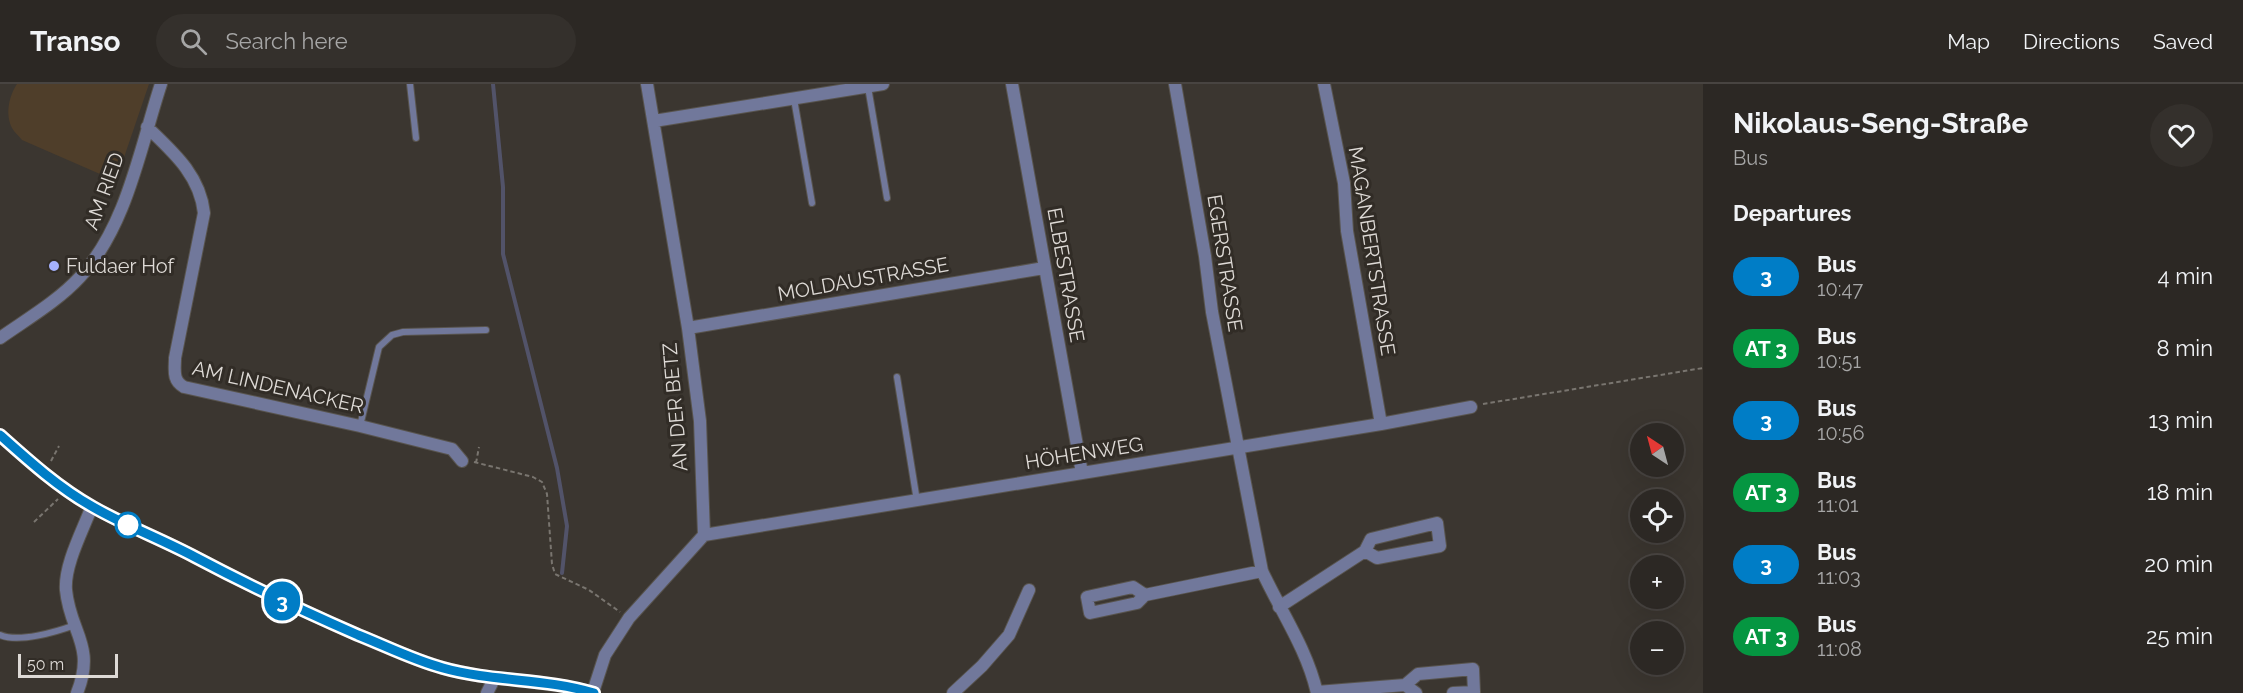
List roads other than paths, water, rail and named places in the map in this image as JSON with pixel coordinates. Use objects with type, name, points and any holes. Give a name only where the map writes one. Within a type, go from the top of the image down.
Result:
[{"type":"street","name":"AM RIED","points":[[0,338],[66,290],[81,276],[104,246],[122,209],[161,84]]},
{"type":"street","name":"AN DER BETZ","points":[[647,84],[688,328],[700,421],[704,536]]},
{"type":"street","points":[[654,121],[883,84]]},
{"type":"street","name":"ELBESTRASSE","points":[[1012,84],[1082,472]]},
{"type":"street","name":"EGERSTRASSE","points":[[1175,84],[1205,256],[1212,312],[1262,571],[1303,650],[1317,693]]},
{"type":"street","name":"MAGANBERTSTRASSE","points":[[1323,84],[1344,183],[1347,231],[1381,424]]},
{"type":"street","name":"AM LINDENACKER","points":[[147,127],[184,164],[198,186],[203,200],[204,213],[175,357],[175,380],[184,387],[452,449],[462,461]]},
{"type":"street","name":"MOLDAUSTRASSE","points":[[688,328],[1044,268]]},
{"type":"street","name":"HÖHENWEG","points":[[704,536],[1472,407]]},
{"type":"street","points":[[0,435],[43,473],[92,506],[255,589],[408,656],[440,668],[494,679],[572,687],[594,693],[605,655],[630,618],[704,536]]},
{"type":"street","points":[[77,693],[84,676],[85,653],[66,591],[69,566],[92,506]]},
{"type":"street","points":[[1279,607],[1365,551],[1371,538],[1437,524],[1440,546],[1377,558],[1365,551]]},
{"type":"street","points":[[1145,595],[1262,571]]},
{"type":"street","points":[[953,693],[982,666],[1009,635],[1029,590]]},
{"type":"street","points":[[1317,693],[1337,689],[1405,685],[1418,674],[1473,669],[1474,692],[1453,693]]},
{"type":"street","points":[[487,693],[494,679]]},
{"type":"street","points":[[1405,685],[1416,693]]},
{"type":"lane","points":[[410,84],[416,138]]},
{"type":"lane","points":[[868,87],[887,198]]},
{"type":"lane","points":[[794,99],[812,203]]},
{"type":"lane","points":[[360,426],[379,347],[392,335],[403,332],[486,330]]},
{"type":"lane","points":[[897,377],[917,501]]},
{"type":"lane","points":[[0,635],[6,638],[31,636],[59,631],[76,624]]},
{"type":"waterway","points":[[493,84],[503,187],[503,254],[557,468],[567,526],[562,573]]},
{"type":"place","name":"Fuldaer Hof","points":[[54,266]]}]
